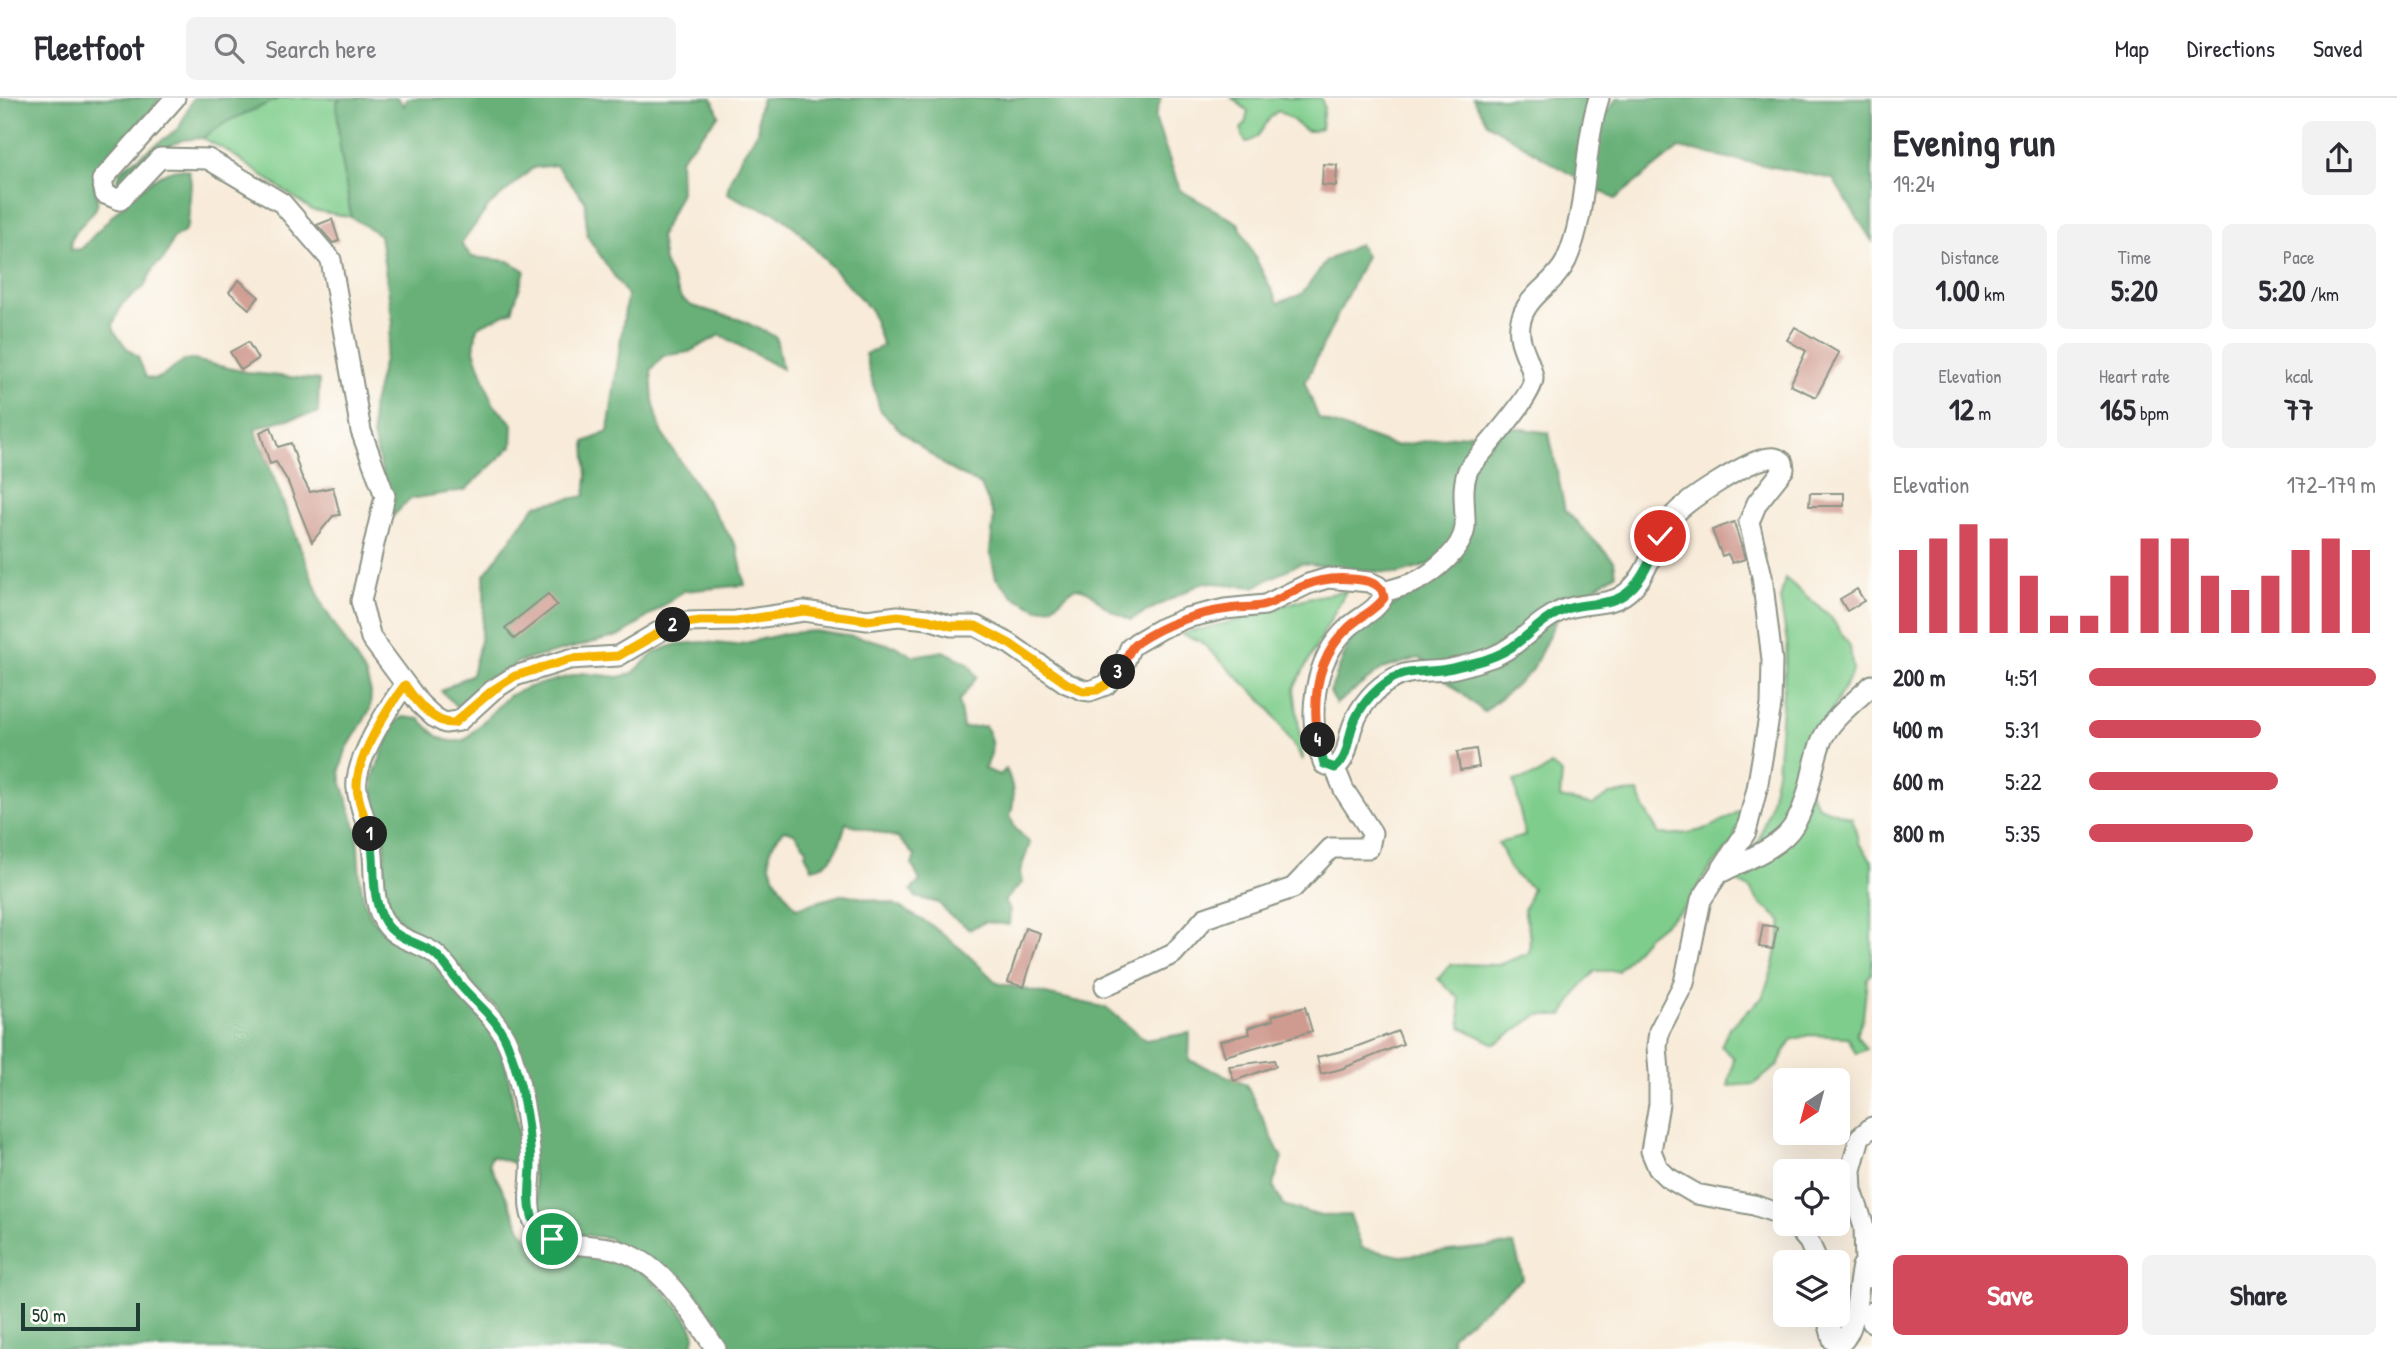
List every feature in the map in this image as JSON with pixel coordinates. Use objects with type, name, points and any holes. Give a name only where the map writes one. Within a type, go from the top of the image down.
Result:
[{"type":"street","points":[[175,98],[102,180],[104,194],[120,200],[160,158],[208,159],[282,203],[331,260],[361,431],[385,496],[361,601],[371,638],[420,704],[445,723],[454,723],[493,690],[515,676],[570,659],[618,656],[676,624],[736,621],[804,611],[867,620],[898,616],[951,626],[976,626],[1010,644],[1066,683],[1083,691],[1090,691],[1106,685],[1123,666],[1130,648],[1136,643],[1186,618],[1225,609],[1265,605],[1308,584],[1328,578],[1369,582],[1378,586],[1384,598],[1351,625],[1326,659],[1314,706],[1318,744],[1324,764],[1335,768],[1344,790],[1372,833],[1369,848],[1331,848],[1293,888],[1205,918],[1172,954],[1105,986]]},
{"type":"street","points":[[1383,592],[1416,581],[1451,555],[1462,540],[1465,529],[1464,479],[1469,468],[1529,393],[1534,378],[1521,345],[1520,323],[1523,312],[1558,275],[1566,260],[1582,202],[1598,98]]},
{"type":"street","points":[[1335,768],[1344,756],[1352,726],[1359,712],[1373,694],[1391,679],[1406,674],[1446,670],[1492,657],[1513,647],[1563,610],[1602,604],[1619,598],[1640,578],[1665,526],[1681,508],[1761,459],[1776,458],[1783,463],[1784,469],[1757,503],[1749,522],[1762,576],[1773,660],[1766,737],[1750,821],[1739,844],[1701,900],[1684,983],[1659,1031],[1659,1104],[1651,1152],[1658,1168],[1667,1177],[1696,1194],[1754,1205],[1773,1212]]},
{"type":"street","points":[[405,685],[391,703],[368,748],[357,785],[372,841],[374,883],[383,919],[394,932],[440,958],[466,992],[493,1017],[504,1035],[514,1065],[527,1127],[531,1164],[530,1207],[532,1217],[540,1230],[552,1239],[616,1250],[639,1259],[678,1296],[716,1349]]},
{"type":"street","points":[[1718,874],[1775,844],[1794,826],[1822,741],[1831,725],[1872,685]]},
{"type":"street","points":[[1830,1327],[1833,1340],[1841,1343],[1846,1339],[1852,1322],[1861,1268],[1868,1271],[1864,1227],[1852,1190],[1851,1170],[1860,1137],[1872,1127]]},
{"type":"street","points":[[1872,1312],[1872,1322]]},
{"type":"green space","points":[[0,98],[160,98],[146,117],[112,149],[98,168],[94,181],[97,206],[74,233],[71,244],[71,250],[81,249],[131,197],[162,174],[177,169],[189,171],[191,183],[188,225],[184,232],[173,239],[165,258],[154,267],[144,287],[122,304],[113,324],[114,331],[126,347],[138,357],[146,377],[152,379],[163,376],[190,359],[250,373],[319,380],[318,413],[255,429],[323,606],[365,673],[371,692],[370,710],[346,750],[340,770],[357,831],[364,901],[371,916],[385,934],[423,955],[446,976],[460,999],[480,1016],[499,1042],[506,1064],[524,1160],[520,1165],[491,1156],[489,1164],[525,1236],[533,1244],[550,1253],[606,1255],[631,1265],[658,1286],[682,1311],[695,1335],[692,1342],[698,1349],[0,1349]]},
{"type":"green space","points":[[193,98],[280,98],[228,121],[202,138],[182,140],[159,151],[133,170],[121,183],[117,180],[121,170],[179,128]]},
{"type":"green space","points":[[280,98],[343,98],[337,101],[339,141],[351,217],[312,210],[226,150],[202,138],[228,121]]},
{"type":"green space","points":[[343,98],[398,98],[404,106],[407,98],[712,98],[719,115],[680,159],[681,192],[660,237],[664,262],[681,298],[692,306],[741,320],[776,337],[782,369],[720,335],[689,352],[663,356],[651,370],[653,400],[661,432],[737,547],[745,585],[684,591],[622,635],[518,662],[458,708],[441,691],[472,674],[482,625],[484,575],[536,505],[585,496],[585,442],[608,432],[627,295],[587,236],[585,201],[556,165],[533,168],[489,206],[461,244],[472,257],[509,261],[525,271],[512,311],[477,327],[474,350],[493,404],[513,424],[512,446],[465,490],[410,499],[393,516],[373,436],[372,408],[393,323],[380,235],[351,217],[339,141],[337,101]]},
{"type":"green space","points":[[762,98],[1161,98],[1155,118],[1180,190],[1238,223],[1278,303],[1302,294],[1326,261],[1359,244],[1366,256],[1305,383],[1319,419],[1395,446],[1511,427],[1549,433],[1565,510],[1614,561],[1616,574],[1562,608],[1532,671],[1484,712],[1419,658],[1382,669],[1336,704],[1330,692],[1354,630],[1460,561],[1459,542],[1429,565],[1398,574],[1300,563],[1254,587],[1204,582],[1130,620],[1081,589],[1074,588],[1052,607],[1038,609],[1014,597],[996,578],[990,552],[994,516],[981,485],[948,468],[901,431],[880,410],[865,354],[883,346],[870,309],[797,229],[776,213],[748,204],[727,193],[741,157],[758,131],[758,112]]},
{"type":"green space","points":[[1232,98],[1321,98],[1324,107],[1321,128],[1306,130],[1278,111],[1256,137],[1246,142],[1241,129],[1248,111]]},
{"type":"green space","points":[[1473,98],[1587,98],[1578,153],[1617,98],[1872,98],[1872,241],[1833,179],[1679,148],[1615,199],[1487,123]]},
{"type":"green space","points":[[1785,578],[1830,616],[1850,646],[1853,671],[1799,773],[1818,806],[1852,818],[1859,843],[1872,861],[1872,973],[1867,979],[1863,1018],[1856,1034],[1866,1049],[1856,1054],[1848,1037],[1809,1035],[1791,1040],[1777,1066],[1754,1084],[1728,1086],[1734,1058],[1721,1046],[1729,1028],[1762,998],[1774,965],[1782,922],[1760,903],[1750,888],[1733,880],[1737,861],[1758,842],[1777,772],[1787,642],[1780,600]]},
{"type":"green space","points":[[1346,591],[1294,688],[1303,760],[1267,705],[1200,641],[1180,634],[1236,621],[1307,598]]},
{"type":"green space","points":[[815,631],[868,639],[895,646],[913,656],[944,651],[968,663],[977,677],[959,701],[963,728],[985,726],[992,748],[984,769],[1000,775],[1006,769],[1013,792],[1010,816],[1015,828],[1030,843],[1020,872],[1022,883],[1004,901],[1010,910],[1009,925],[985,922],[970,929],[949,915],[939,903],[916,897],[911,890],[920,881],[912,865],[915,856],[898,838],[846,823],[836,852],[827,862],[812,868],[805,854],[807,849],[794,833],[785,830],[776,840],[769,860],[776,879],[796,908],[844,894],[894,904],[931,925],[965,952],[997,983],[1107,1008],[1145,1040],[1190,1033],[1189,1060],[1246,1084],[1282,1158],[1273,1185],[1283,1205],[1321,1216],[1350,1215],[1362,1248],[1401,1256],[1514,1244],[1523,1278],[1451,1336],[1452,1349],[726,1349],[706,1319],[609,1238],[558,1232],[546,1224],[538,1203],[506,1025],[497,1008],[473,988],[437,946],[402,923],[392,910],[387,895],[384,876],[385,839],[373,800],[373,777],[394,723],[403,717],[420,719],[445,740],[458,741],[466,739],[508,696],[529,687],[582,673],[619,677],[633,673],[655,652],[677,644],[703,642],[736,645],[788,633]]},
{"type":"green space","points":[[1551,765],[1562,773],[1560,798],[1593,805],[1610,794],[1638,792],[1659,834],[1684,834],[1704,829],[1744,808],[1732,843],[1705,875],[1685,907],[1647,937],[1618,971],[1595,971],[1580,988],[1563,1015],[1538,1015],[1495,1044],[1461,1027],[1459,998],[1438,979],[1451,964],[1498,965],[1529,953],[1530,936],[1524,910],[1532,888],[1512,871],[1498,843],[1525,836],[1514,781],[1537,775]]},
{"type":"building","points":[[1323,164],[1337,165],[1336,186],[1322,185]]},
{"type":"building","points":[[332,219],[339,241],[333,243],[317,225]]},
{"type":"building","points":[[239,280],[259,297],[249,309],[229,292]]},
{"type":"building","points":[[1795,327],[1839,353],[1816,397],[1790,385],[1806,351],[1787,340]]},
{"type":"building","points":[[248,342],[258,359],[241,370],[230,352]]},
{"type":"building","points":[[271,427],[278,447],[291,443],[301,475],[310,492],[333,487],[340,515],[333,516],[312,542],[287,480],[276,462],[270,464],[260,432]]},
{"type":"building","points":[[1810,493],[1844,493],[1844,506],[1809,506]]},
{"type":"building","points":[[1734,522],[1745,559],[1732,563],[1728,554],[1722,556],[1712,530]]},
{"type":"building","points":[[1857,589],[1864,601],[1847,611],[1840,599]]},
{"type":"building","points":[[548,594],[557,605],[514,639],[505,628]]},
{"type":"building","points":[[1476,749],[1479,767],[1460,770],[1457,752]]},
{"type":"building","points":[[1763,925],[1777,927],[1773,949],[1759,947]]},
{"type":"building","points":[[1025,928],[1040,933],[1024,987],[1008,982]]},
{"type":"building","points":[[1305,1007],[1312,1031],[1225,1056],[1220,1041],[1250,1034],[1248,1028],[1273,1020],[1272,1016]]},
{"type":"building","points":[[1398,1031],[1403,1044],[1341,1069],[1321,1074],[1317,1057],[1350,1049]]},
{"type":"building","points":[[1274,1060],[1276,1066],[1234,1081],[1229,1066]]},
{"type":"route","points":[[552,1239],[540,1230],[532,1217],[530,1146],[514,1065],[504,1035],[493,1017],[466,992],[440,958],[398,935],[386,924],[377,901],[372,841],[357,791],[358,777],[383,717],[405,685],[434,717],[445,723],[454,723],[503,682],[529,671],[570,659],[618,656],[676,624],[736,621],[804,611],[867,620],[898,616],[951,626],[976,626],[1010,644],[1066,683],[1083,691],[1090,691],[1106,685],[1123,666],[1130,648],[1160,629],[1202,614],[1265,605],[1308,584],[1339,578],[1375,584],[1382,590],[1384,598],[1374,609],[1345,630],[1326,659],[1318,682],[1314,706],[1318,744],[1324,764],[1335,768],[1344,756],[1352,726],[1359,712],[1373,694],[1391,679],[1406,674],[1446,670],[1492,657],[1513,647],[1563,610],[1602,604],[1619,598],[1636,585],[1660,536]]}]
